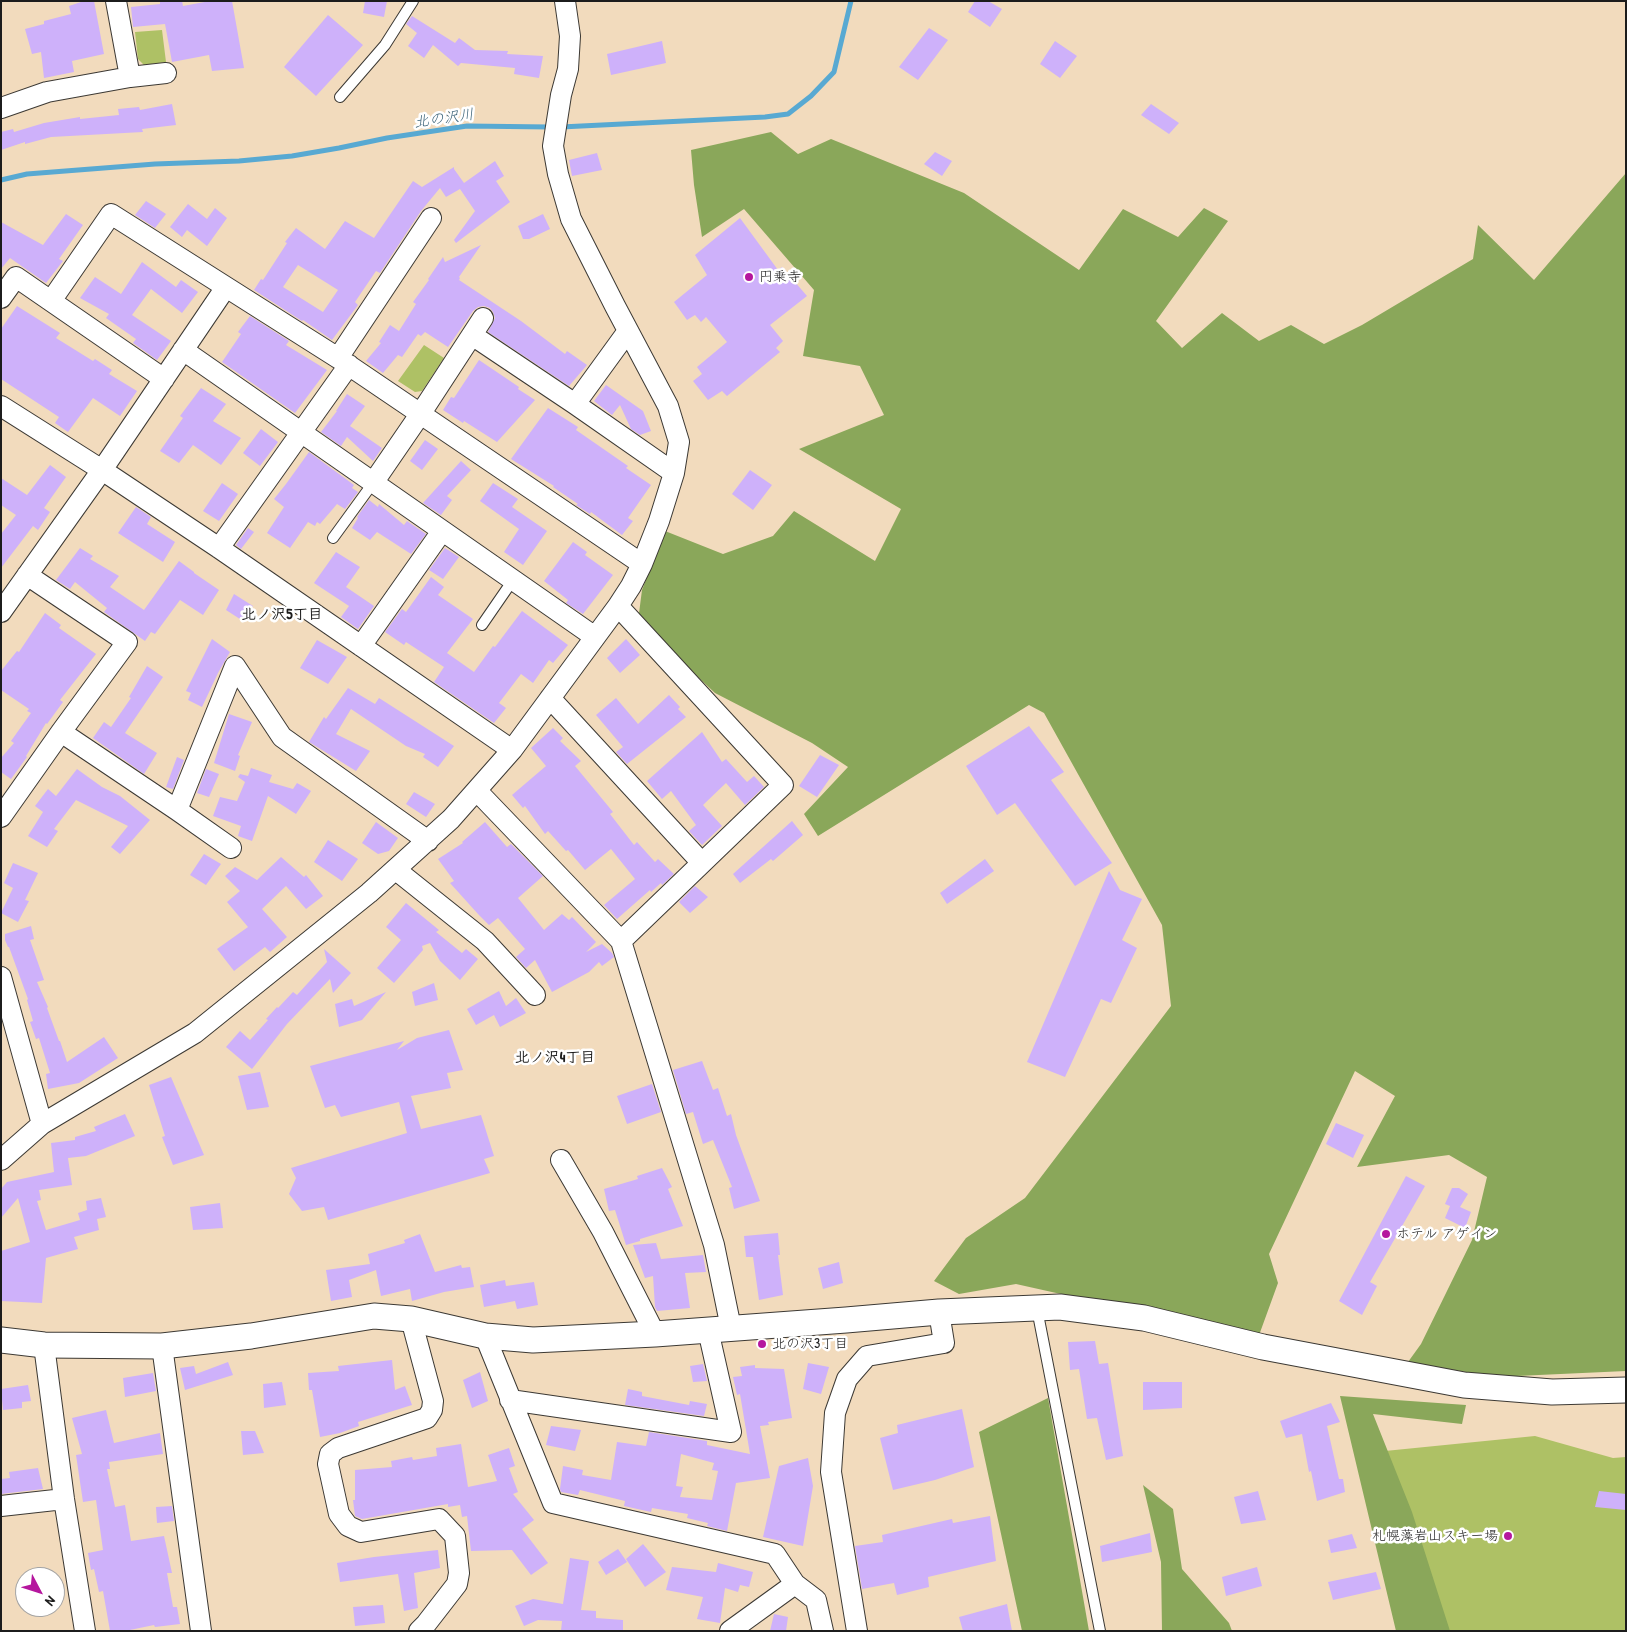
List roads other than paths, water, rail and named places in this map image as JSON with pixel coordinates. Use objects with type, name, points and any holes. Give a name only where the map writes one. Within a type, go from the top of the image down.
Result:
[{"type":"street","points":[[116,1],[130,77]]},
{"type":"street","points":[[1,1160],[42,1124],[195,1033],[369,893],[452,819],[512,750],[618,606],[642,564],[659,521],[674,473],[679,442],[668,406],[571,219],[558,174],[553,146],[561,95],[568,69],[570,36],[565,1]]},
{"type":"street","points":[[1,108],[47,92],[130,77],[166,74]]},
{"type":"street","points":[[51,301],[112,214],[343,361],[642,564]]},
{"type":"street","points":[[219,548],[301,433],[431,218]]},
{"type":"street","points":[[1,298],[16,278],[164,379]]},
{"type":"street","points":[[1,612],[102,470],[226,287]]},
{"type":"street","points":[[373,483],[483,318]]},
{"type":"street","points":[[575,404],[628,331]]},
{"type":"street","points":[[472,335],[674,473]]},
{"type":"street","points":[[183,350],[595,637]]},
{"type":"street","points":[[1,406],[219,548],[512,750]]},
{"type":"street","points":[[361,646],[442,531]]},
{"type":"street","points":[[1,818],[127,642],[27,575]]},
{"type":"street","points":[[618,606],[783,784],[621,941]]},
{"type":"street","points":[[178,810],[235,666],[282,737],[428,841]]},
{"type":"street","points":[[550,698],[702,863]]},
{"type":"street","points":[[61,732],[178,810],[230,848]]},
{"type":"street","points":[[477,791],[621,941],[714,1245],[719,1329],[731,1432],[510,1400]]},
{"type":"street","points":[[396,870],[485,941],[535,995]]},
{"type":"street","points":[[1,977],[10,1043],[42,1124]]},
{"type":"street","points":[[561,1160],[603,1232],[655,1334]]},
{"type":"street","points":[[1,1340],[44,1344],[162,1346],[251,1336],[374,1316],[411,1319],[485,1336],[533,1340],[655,1334],[939,1312],[1060,1307],[1144,1318],[1263,1347],[1464,1385],[1552,1392],[1626,1390]]},
{"type":"street","points":[[857,1631],[831,1472],[834,1414],[847,1379],[867,1356],[944,1343],[939,1312]]},
{"type":"street","points":[[411,1319],[433,1401],[432,1410],[427,1418],[338,1448],[330,1454],[328,1464],[339,1514],[348,1526],[361,1532],[439,1519],[456,1536],[459,1573],[457,1584],[419,1631]]},
{"type":"street","points":[[485,1336],[553,1503],[775,1554],[795,1584],[816,1600],[824,1631]]},
{"type":"street","points":[[44,1344],[64,1500],[84,1631]]},
{"type":"street","points":[[162,1346],[201,1631]]},
{"type":"street","points":[[1,1506],[64,1500]]},
{"type":"street","points":[[730,1631],[795,1584]]},
{"type":"lane","points":[[340,97],[385,45],[414,1]]},
{"type":"lane","points":[[333,538],[373,483]]},
{"type":"lane","points":[[482,625],[513,580]]},
{"type":"lane","points":[[1037,1308],[1100,1631]]},
{"type":"waterway","name":"北の沢川","points":[[561,127],[765,117],[788,114],[811,96],[834,72],[851,1]]},
{"type":"waterway","name":"北の沢川","points":[[1,180],[27,174],[292,156],[387,138],[467,126],[550,127]]},
{"type":"place","name":"円乗寺","points":[[749,277]]},
{"type":"place","name":"ホテル アゲイン","points":[[1386,1234]]},
{"type":"place","name":"北の沢3丁目","points":[[762,1344]]},
{"type":"place","name":"札幌藻岩山スキー場","points":[[1508,1536]]},
{"type":"district","name":"北ノ沢5丁目","points":[[282,615]]},
{"type":"district","name":"北ノ沢4丁目","points":[[555,1058]]}]
